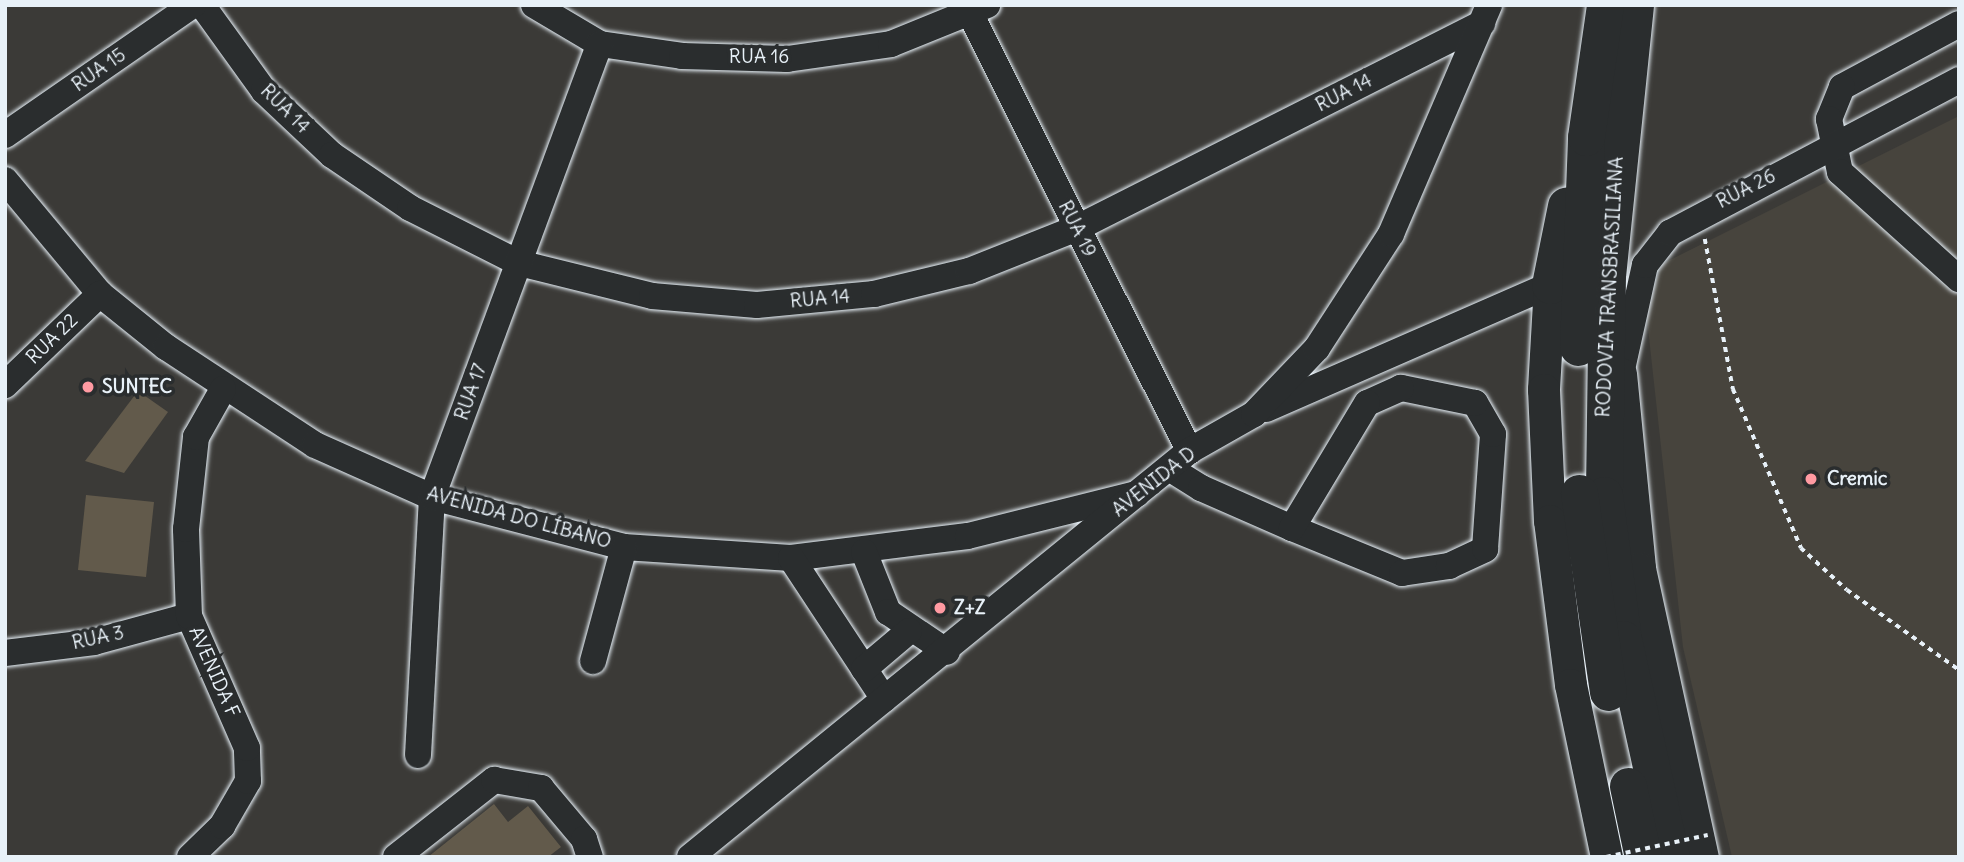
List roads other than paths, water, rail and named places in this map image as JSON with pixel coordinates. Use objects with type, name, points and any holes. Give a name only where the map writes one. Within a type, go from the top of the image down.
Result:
[{"type":"highway","name":"RODOVIA TRANSBRASILIANA","points":[[1635,5],[1626,58],[1606,274],[1604,495],[1623,639],[1671,857]]},
{"type":"highway","points":[[1626,58],[1646,5]]},
{"type":"highway","name":"RODOVIA TRANSBRASILIANA","points":[[1600,10],[1586,137],[1579,500],[1597,640],[1643,857]]},
{"type":"highway","points":[[1550,285],[1586,137]]},
{"type":"highway","points":[[1606,274],[1621,374]]},
{"type":"main road","points":[[1550,285],[1544,390],[1550,521],[1571,685],[1607,857]]},
{"type":"main road","name":"RODOVIA TRANSBRASILIANA","points":[[1621,374],[1640,569],[1705,846]]},
{"type":"street","name":"RUA 15","points":[[5,135],[192,5]]},
{"type":"street","name":"RUA 14","points":[[202,5],[264,90],[332,155],[410,208],[519,264],[653,296],[757,305],[874,294],[968,271],[1077,228],[1485,14]]},
{"type":"street","name":"RUA 16","points":[[534,5],[600,44],[682,56],[787,59],[891,44],[974,8]]},
{"type":"street","name":"RUA 19","points":[[974,8],[1077,228],[1179,460]]},
{"type":"street","name":"AVENIDA D","points":[[690,857],[884,699],[947,652],[1179,460],[1254,414],[1317,348],[1391,234],[1485,14]]},
{"type":"street","points":[[1959,24],[1842,87],[1829,119],[1830,146],[1840,172],[1959,279]]},
{"type":"street","name":"RUA 17","points":[[418,755],[432,497],[600,44]]},
{"type":"street","name":"RUA 26","points":[[1621,374],[1645,265],[1670,233],[1700,213],[1959,80]]},
{"type":"street","name":"AVENIDA DO LÍBANO","points":[[5,180],[100,293],[223,389],[315,445],[432,497],[624,547],[791,558],[864,552],[1059,517],[1137,494]]},
{"type":"street","points":[[1254,414],[1550,285]]},
{"type":"street","name":"RUA 22","points":[[5,385],[100,293]]},
{"type":"street","points":[[1179,460],[1292,528],[1402,573],[1449,566],[1485,549],[1493,434],[1475,403],[1401,388],[1367,403],[1292,528]]},
{"type":"street","name":"AVENIDA F","points":[[190,857],[222,825],[248,780],[247,748],[189,616],[186,529],[196,437],[223,389]]},
{"type":"street","points":[[593,661],[624,547]]},
{"type":"street","points":[[864,552],[888,612],[909,631],[947,652]]},
{"type":"street","points":[[791,558],[884,699]]},
{"type":"street","name":"RUA 3","points":[[5,653],[94,642],[189,616]]},
{"type":"street","points":[[864,669],[909,631]]},
{"type":"street","points":[[396,857],[494,780],[541,788],[584,839],[590,857]]},
{"type":"place","name":"SUNTEC","points":[[88,387]]},
{"type":"place","name":"Cremic","points":[[1811,479]]},
{"type":"place","name":"Z+Z","points":[[940,608]]}]
